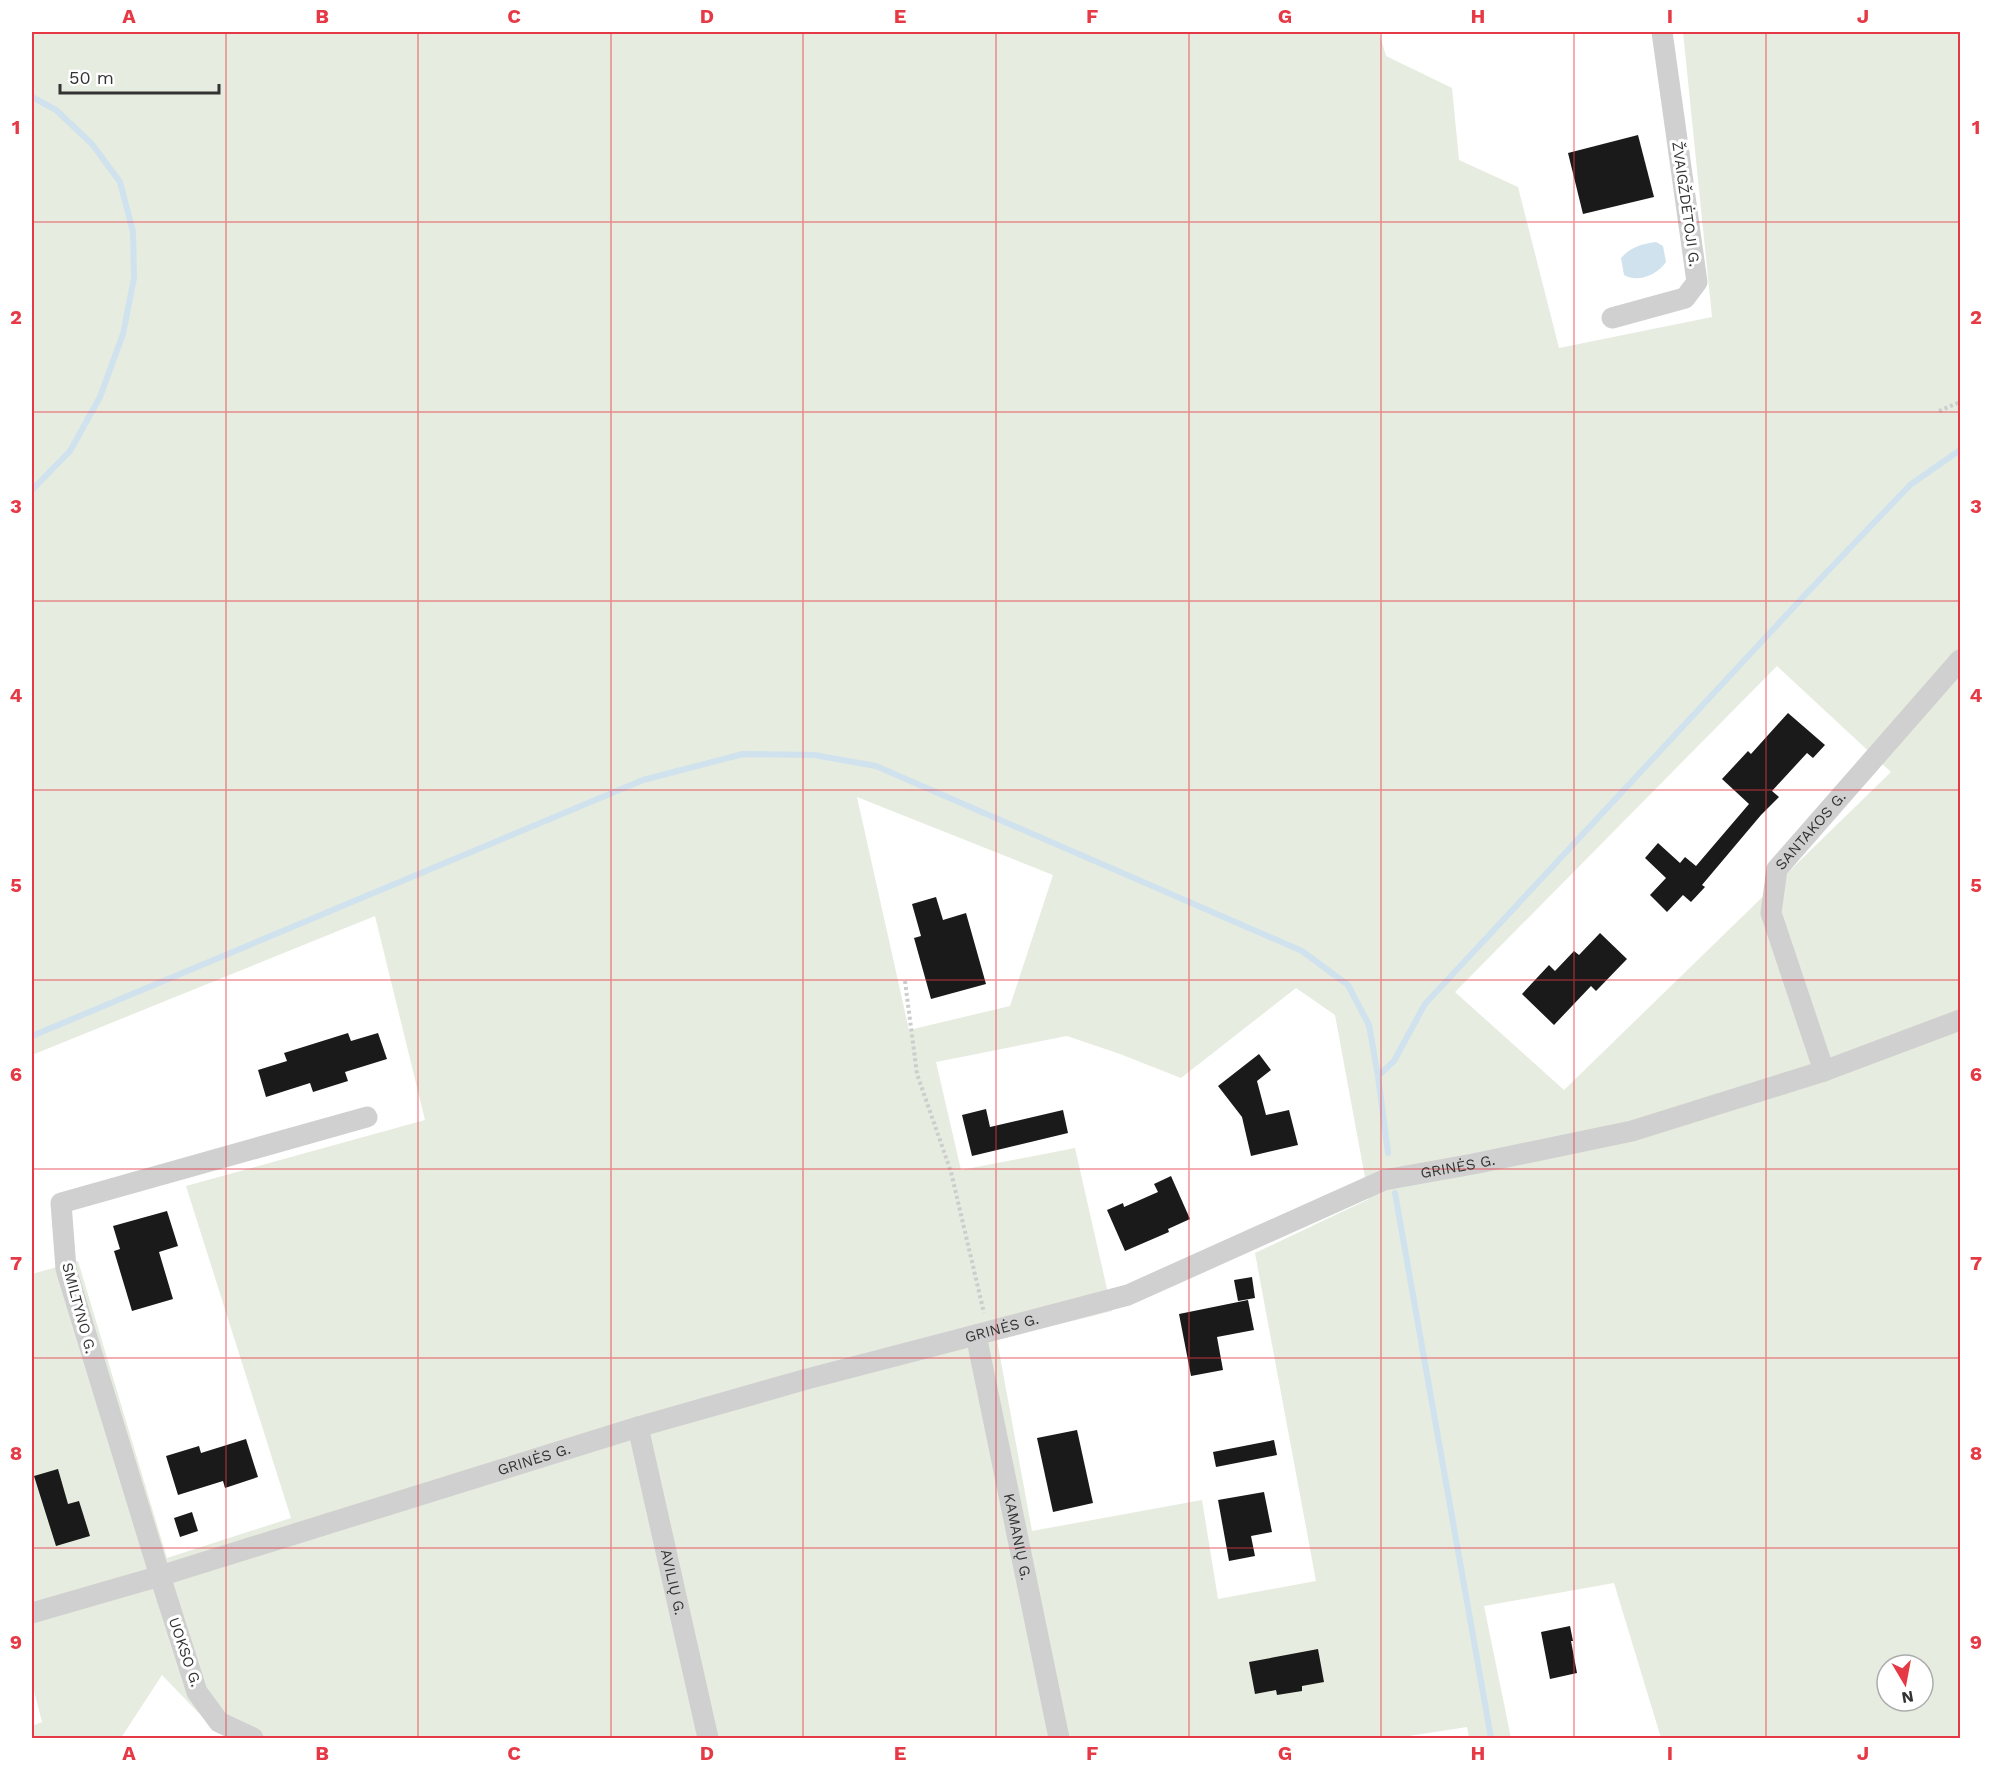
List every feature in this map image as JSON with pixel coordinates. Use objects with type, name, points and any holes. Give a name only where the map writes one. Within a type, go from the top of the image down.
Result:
[{"type":"street","name":"ŽVAIGŽDĖTOJI G.","points":[[1612,318],[1685,298],[1696,282],[1662,32]]},
{"type":"street","name":"SANTAKOS G.","points":[[1824,1071],[1771,913],[1777,869],[1960,660]]},
{"type":"street","name":"GRINĖS G.","points":[[32,1613],[160,1576],[638,1427],[1128,1295],[1384,1180],[1632,1131],[1824,1071],[1960,1020]]},
{"type":"street","name":"SMILTYNO G.","points":[[160,1576],[66,1269],[61,1203],[367,1117]]},
{"type":"street","name":"KAMANIŲ G.","points":[[982,1333],[1059,1738]]},
{"type":"street","name":"AVILIŲ G.","points":[[638,1427],[708,1738]]},
{"type":"street","name":"UOKSO G.","points":[[160,1576],[197,1692],[219,1722],[253,1738]]},
{"type":"path","points":[[1939,411],[1960,402]]},
{"type":"path","points":[[905,981],[917,1074],[951,1172],[982,1333]]},
{"type":"shaded area","points":[[32,32],[1379,32],[1386,56],[1452,88],[1459,160],[1518,187],[1559,348],[1712,317],[1683,32],[1960,32],[1960,1738],[1661,1738],[1614,1583],[1484,1606],[1511,1738],[1469,1738],[1467,1727],[1396,1738],[234,1738],[215,1730],[162,1675],[121,1738],[32,1738],[32,1726],[42,1722],[32,1683],[32,1274],[78,1261],[167,1558],[291,1518],[186,1186],[425,1120],[375,916],[32,1055]],"holes":[[[1777,666],[1891,772],[1564,1090],[1455,992]],[[857,797],[1053,875],[1010,1006],[909,1030]],[[1296,988],[1335,1015],[1369,1199],[1255,1253],[1316,1581],[1218,1599],[1202,1500],[1032,1531],[997,1340],[1112,1311],[1075,1148],[961,1170],[936,1062],[1067,1036],[1181,1078]]]},
{"type":"water","points":[[1656,242],[1663,246],[1666,262],[1662,267],[1641,278],[1624,275],[1621,258],[1637,247]]},
{"type":"building","points":[[1638,135],[1654,197],[1583,214],[1568,153]]},
{"type":"building","points":[[1788,713],[1825,745],[1813,758],[1807,753],[1772,791],[1779,797],[1702,885],[1705,887],[1691,902],[1683,895],[1667,912],[1650,895],[1666,878],[1645,858],[1658,843],[1680,863],[1685,857],[1696,866],[1749,804],[1722,779],[1748,751],[1751,754]]},
{"type":"building","points":[[936,897],[943,920],[966,913],[986,984],[931,999],[914,938],[921,936],[912,904]]},
{"type":"building","points":[[1600,933],[1627,959],[1596,991],[1591,986],[1554,1025],[1522,994],[1549,965],[1555,971],[1574,951],[1579,955]]},
{"type":"building","points":[[348,1033],[351,1041],[378,1033],[387,1059],[345,1072],[348,1081],[313,1092],[310,1083],[266,1097],[258,1070],[287,1061],[284,1053]]},
{"type":"building","points":[[1259,1054],[1271,1070],[1257,1081],[1266,1115],[1289,1110],[1298,1145],[1251,1156],[1242,1117],[1218,1086]]},
{"type":"building","points":[[986,1109],[990,1127],[1063,1110],[1068,1133],[972,1156],[962,1115]]},
{"type":"building","points":[[1171,1176],[1190,1219],[1168,1229],[1169,1232],[1125,1251],[1107,1210],[1123,1203],[1124,1207],[1158,1192],[1154,1184]]},
{"type":"building","points":[[167,1211],[178,1246],[159,1252],[173,1299],[132,1311],[114,1251],[120,1249],[113,1226]]},
{"type":"building","points":[[1252,1277],[1255,1298],[1238,1301],[1234,1280]]},
{"type":"building","points":[[1248,1300],[1254,1330],[1217,1337],[1223,1370],[1191,1376],[1179,1314]]},
{"type":"building","points":[[1077,1430],[1093,1503],[1053,1512],[1037,1438]]},
{"type":"building","points":[[246,1439],[258,1477],[225,1488],[223,1481],[178,1495],[166,1456],[199,1446],[201,1453]]},
{"type":"building","points":[[1274,1440],[1277,1455],[1216,1467],[1213,1452]]},
{"type":"building","points":[[58,1469],[68,1504],[79,1501],[90,1536],[56,1546],[34,1476]]},
{"type":"building","points":[[1264,1492],[1272,1532],[1251,1536],[1255,1556],[1229,1561],[1218,1500]]},
{"type":"building","points":[[192,1512],[198,1531],[180,1537],[174,1518]]},
{"type":"building","points":[[1570,1626],[1577,1673],[1550,1679],[1541,1632]]},
{"type":"building","points":[[1318,1649],[1324,1682],[1302,1686],[1302,1691],[1277,1695],[1276,1690],[1255,1694],[1249,1662]]},
{"type":"waterway","points":[[32,97],[56,110],[92,144],[120,182],[133,232],[134,278],[123,334],[100,397],[70,451],[32,490]]},
{"type":"waterway","points":[[1378,1076],[1394,1061],[1425,1004],[1805,595],[1910,485],[1960,450]]},
{"type":"waterway","points":[[32,1036],[643,780],[743,754],[814,755],[876,766],[1302,951],[1348,985],[1369,1025],[1388,1153]]},
{"type":"waterway","points":[[1395,1193],[1491,1738]]}]
